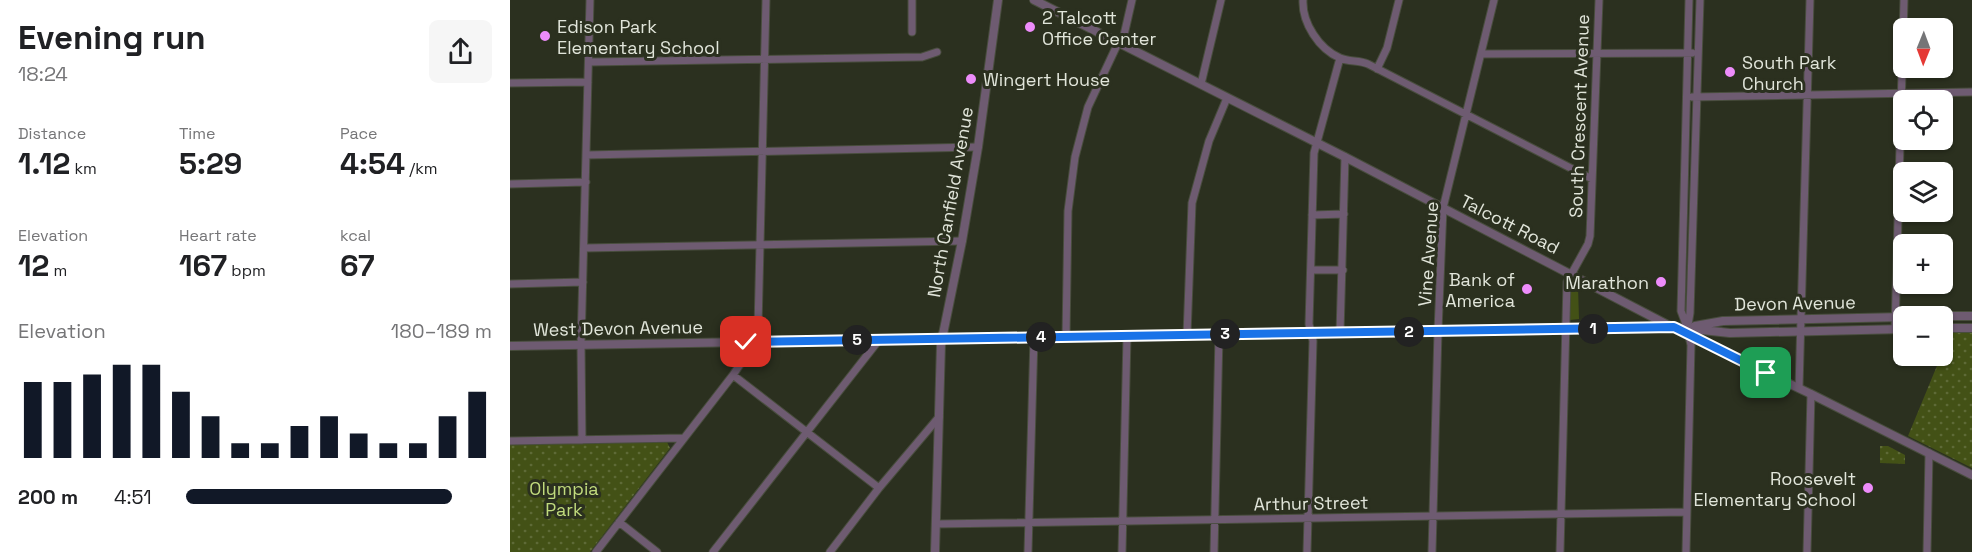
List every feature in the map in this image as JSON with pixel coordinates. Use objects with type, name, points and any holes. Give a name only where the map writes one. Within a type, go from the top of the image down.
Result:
[{"type":"street","points":[[582,440],[581,345],[590,0]]},
{"type":"street","points":[[596,552],[733,375],[755,342],[758,327],[766,0]]},
{"type":"street","points":[[912,0],[912,32]]},
{"type":"street","name":"North Canfield Avenue","points":[[935,552],[942,339],[978,147],[998,0]]},
{"type":"street","name":"Talcott Road","points":[[1034,0],[1346,157],[1674,327]]},
{"type":"street","points":[[1066,337],[1068,211],[1075,157],[1088,107],[1124,35],[1132,0]]},
{"type":"street","points":[[1201,84],[1221,0]]},
{"type":"street","points":[[1303,0],[1303,11],[1314,35],[1340,58],[1363,62],[1592,179]]},
{"type":"street","points":[[1377,69],[1387,48],[1399,0]]},
{"type":"street","name":"Vine Avenue","points":[[1432,552],[1443,208],[1494,0]]},
{"type":"street","name":"South Crescent Avenue","points":[[1560,552],[1567,282],[1589,240],[1599,0]]},
{"type":"street","points":[[1689,0],[1681,311],[1688,332],[1972,475]]},
{"type":"street","points":[[1686,552],[1690,356],[1688,332],[1700,0]]},
{"type":"street","points":[[1799,388],[1810,0]]},
{"type":"street","points":[[1901,90],[1904,0]]},
{"type":"street","points":[[589,62],[922,57],[937,52]]},
{"type":"street","points":[[1481,54],[1698,53]]},
{"type":"street","points":[[1307,552],[1312,341],[1309,324],[1314,153],[1340,58]]},
{"type":"street","points":[[510,83],[588,82]]},
{"type":"street","points":[[1953,92],[1972,92]]},
{"type":"street","points":[[1687,97],[1893,93]]},
{"type":"street","points":[[1187,335],[1192,203],[1209,141],[1227,98]]},
{"type":"street","points":[[586,155],[978,147]]},
{"type":"street","points":[[1899,306],[1900,150]]},
{"type":"street","points":[[1340,333],[1346,157]]},
{"type":"street","points":[[510,184],[586,182]]},
{"type":"street","points":[[1312,215],[1344,214]]},
{"type":"street","points":[[584,248],[962,241]]},
{"type":"street","points":[[1311,270],[1343,270]]},
{"type":"street","points":[[510,284],[583,282]]},
{"type":"street","points":[[1953,316],[1972,316]]},
{"type":"street","name":"Devon Avenue","points":[[1688,332],[1723,321],[1893,317]]},
{"type":"street","name":"Devon Avenue","points":[[942,339],[1674,327],[1688,332],[1730,333],[1893,329]]},
{"type":"street","points":[[1953,328],[1972,328]]},
{"type":"street","points":[[1214,552],[1219,334]]},
{"type":"street","points":[[1122,552],[1127,336]]},
{"type":"street","points":[[1028,552],[1034,337]]},
{"type":"street","name":"West Devon Avenue","points":[[510,346],[942,339]]},
{"type":"street","points":[[713,552],[879,340]]},
{"type":"street","points":[[733,375],[879,489]]},
{"type":"street","points":[[1807,552],[1811,394]]},
{"type":"street","points":[[830,552],[939,417]]},
{"type":"street","points":[[510,441],[684,438]]},
{"type":"street","points":[[1927,552],[1929,453]]},
{"type":"street","name":"Arthur Street","points":[[936,524],[1686,512]]},
{"type":"street","points":[[619,522],[657,552]]},
{"type":"green space","points":[[1575,285],[1578,286],[1579,319],[1570,320],[1569,292]]},
{"type":"green space","points":[[1972,332],[1972,468],[1908,436],[1937,366],[1953,366],[1953,333]]},
{"type":"green space","name":"Olympia Park","points":[[667,442],[670,448],[590,552],[510,552],[510,444]]},
{"type":"green space","points":[[1880,446],[1888,446],[1905,455],[1905,464],[1880,463]]},
{"type":"place","name":"2 Talcott Office Center","points":[[1030,27]]},
{"type":"place","name":"Edison Park Elementary School","points":[[545,36]]},
{"type":"place","name":"South Park Church","points":[[1730,72]]},
{"type":"place","name":"Wingert House","points":[[971,79]]},
{"type":"place","name":"Marathon","points":[[1661,282]]},
{"type":"place","name":"Bank of America","points":[[1527,289]]},
{"type":"place","name":"Roosevelt Elementary School","points":[[1868,488]]},
{"type":"route","points":[[746,342],[1674,327],[1766,373]]}]
